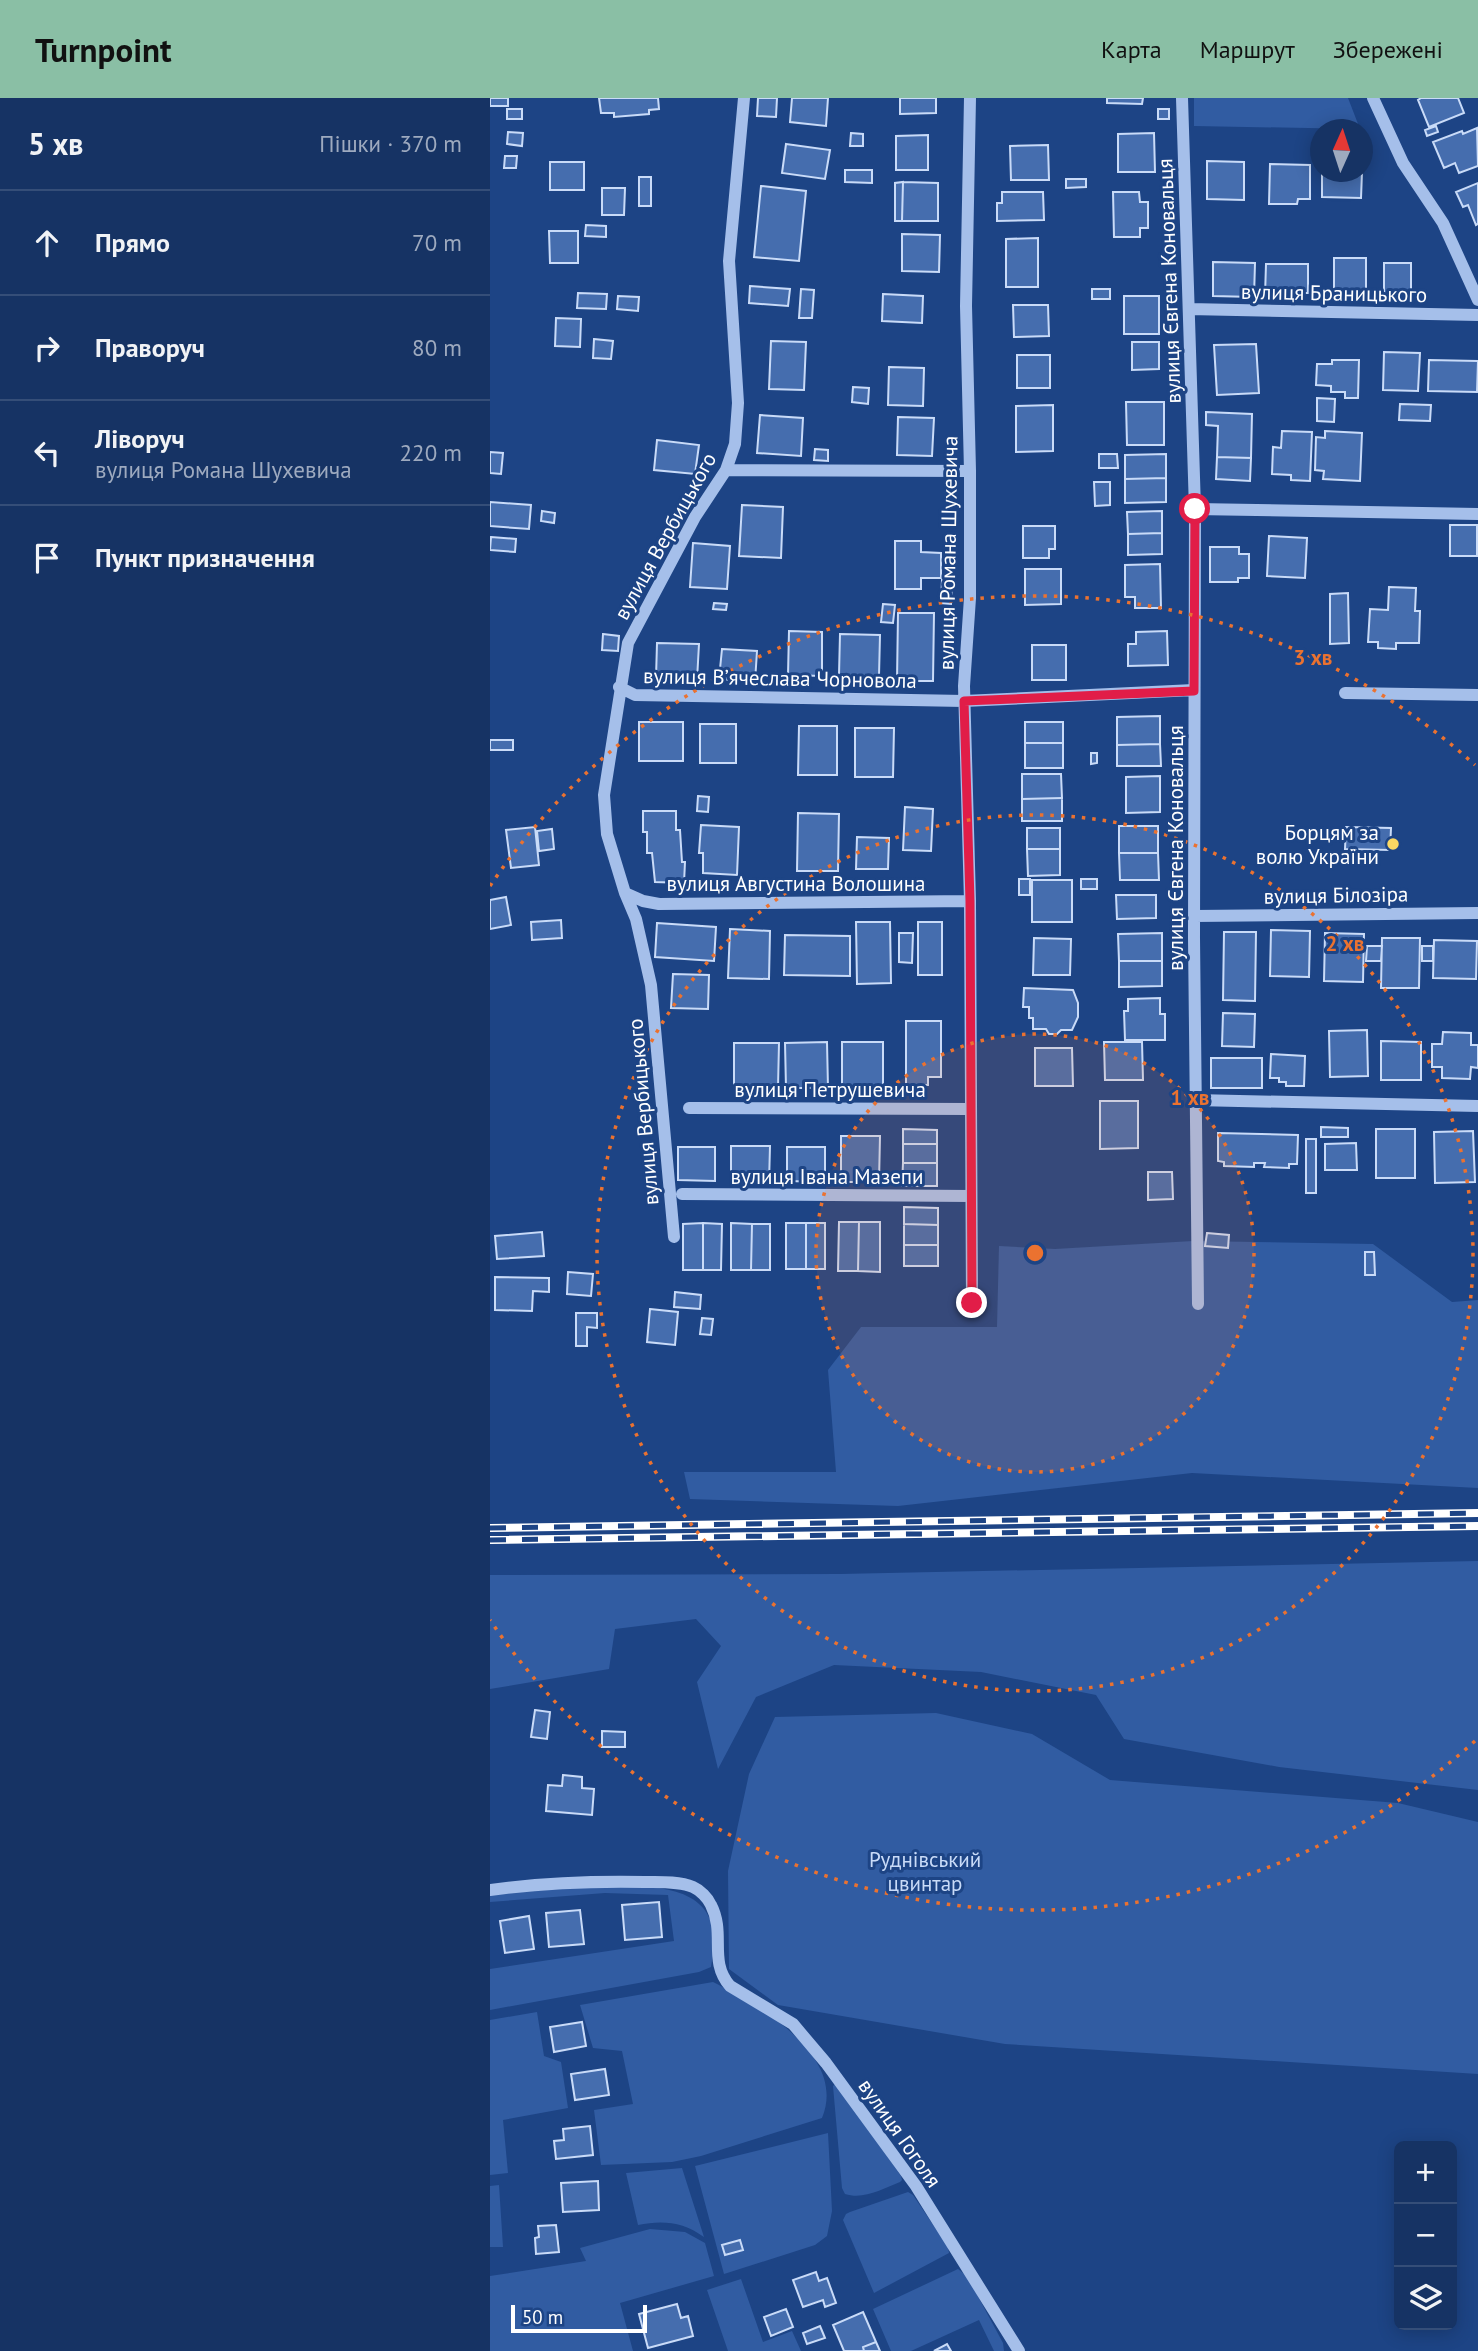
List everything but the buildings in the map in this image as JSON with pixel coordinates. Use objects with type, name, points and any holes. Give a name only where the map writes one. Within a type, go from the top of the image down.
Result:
[{"type":"street","name":"вулиця Вербицького","points":[[674,1237],[651,985],[636,919],[607,834],[604,795],[628,643],[695,517],[726,470],[735,444],[738,403],[729,261],[744,98]]},
{"type":"street","name":"вулиця Романа Шухевича","points":[[970,98],[967,306],[970,598],[964,701],[970,901],[972,1303]]},
{"type":"street","name":"вулиця Євгена Коновальця","points":[[1182,98],[1195,509],[1194,916],[1198,1304]]},
{"type":"street","points":[[1373,98],[1403,163],[1443,223],[1478,300]]},
{"type":"street","name":"вулиця Браницького","points":[[1189,309],[1478,314]]},
{"type":"street","points":[[726,470],[970,471]]},
{"type":"street","points":[[1195,509],[1478,514]]},
{"type":"street","name":"вулиця Вʼячеслава Чорновола","points":[[619,687],[635,695],[964,701],[1194,691]]},
{"type":"street","points":[[1345,692],[1478,695]]},
{"type":"street","name":"вулиця Августина Волошина","points":[[625,893],[659,904],[970,901]]},
{"type":"street","name":"вулиця Білозіра","points":[[1194,916],[1478,913]]},
{"type":"street","points":[[1195,1100],[1478,1106]]},
{"type":"street","name":"вулиця Петрушевича","points":[[689,1108],[970,1109]]},
{"type":"street","name":"вулиця Івана Мазепи","points":[[682,1194],[971,1196]]},
{"type":"street","name":"вулиця Гоголя","points":[[490,1890],[614,1881],[666,1882],[691,1886],[705,1895],[714,1912],[718,1930],[719,1968],[730,1986],[793,2024],[826,2063],[916,2186],[1019,2351]]},
{"type":"green space","points":[[1194,98],[1348,98],[1356,119],[1310,119],[1310,128],[1194,126]]},
{"type":"green space","points":[[1193,1241],[1373,1244],[1452,1302],[1478,1300],[1478,1488],[1192,1473],[898,1506],[690,1499],[684,1472],[836,1472],[828,1370],[861,1327],[997,1327],[999,1246],[1055,1249]]},
{"type":"green space","points":[[1478,1561],[1478,1790],[1279,1767],[1124,1739],[1096,1695],[981,1672],[834,1665],[756,1697],[718,1769],[697,1682],[721,1646],[696,1619],[615,1629],[609,1669],[490,1689],[490,1575],[840,1574]]},
{"type":"green space","name":"Руднівський цвинтар","points":[[936,1713],[1032,1734],[1110,1780],[1398,1803],[1478,1822],[1478,2074],[1005,2044],[778,2005],[729,1969],[728,1871],[749,1774],[775,1717]]},
{"type":"green space","points":[[604,1886],[652,1887],[683,1894],[697,1902],[707,1913],[713,1928],[711,1967],[699,1972],[490,2010],[490,1969],[674,1941],[668,1895],[605,1893],[490,1902],[490,1895],[504,1893]]},
{"type":"green space","points":[[713,1982],[774,2019],[811,2053],[822,2073],[827,2095],[822,2118],[701,2156],[672,2162],[601,2165],[594,2110],[633,2104],[622,2051],[593,2048],[580,2005]]},
{"type":"green space","points":[[537,2012],[544,2056],[561,2062],[568,2108],[503,2120],[508,2173],[490,2175],[490,2020]]},
{"type":"green space","points":[[836,2083],[901,2176],[900,2182],[866,2195],[845,2194],[842,2188],[833,2086]]},
{"type":"green space","points":[[828,2133],[832,2211],[827,2236],[815,2245],[724,2274],[695,2166]]},
{"type":"green space","points":[[682,2168],[704,2237],[688,2228],[672,2224],[638,2225],[626,2173]]},
{"type":"green space","points":[[499,2185],[503,2247],[490,2247],[490,2186]]},
{"type":"green space","points":[[908,2192],[913,2195],[948,2247],[949,2253],[874,2293],[843,2220],[850,2212]]},
{"type":"green space","points":[[650,2229],[685,2232],[705,2243],[714,2276],[620,2303],[633,2351],[490,2351],[490,2276],[586,2261],[580,2248]]},
{"type":"green space","points":[[958,2269],[967,2276],[1003,2343],[1004,2351],[994,2351],[979,2320],[911,2351],[891,2351],[873,2309]]},
{"type":"green space","points":[[741,2279],[763,2342],[792,2331],[801,2351],[728,2351],[707,2290]]},
{"type":"railway","points":[[490,1528],[1478,1513]]},
{"type":"railway","points":[[490,1540],[1478,1526]]},
{"type":"place","name":"Борцям за волю України","points":[[1393,844]]},
{"type":"route","points":[[972,1303],[970,901],[964,701],[1194,691],[1195,509]]}]
